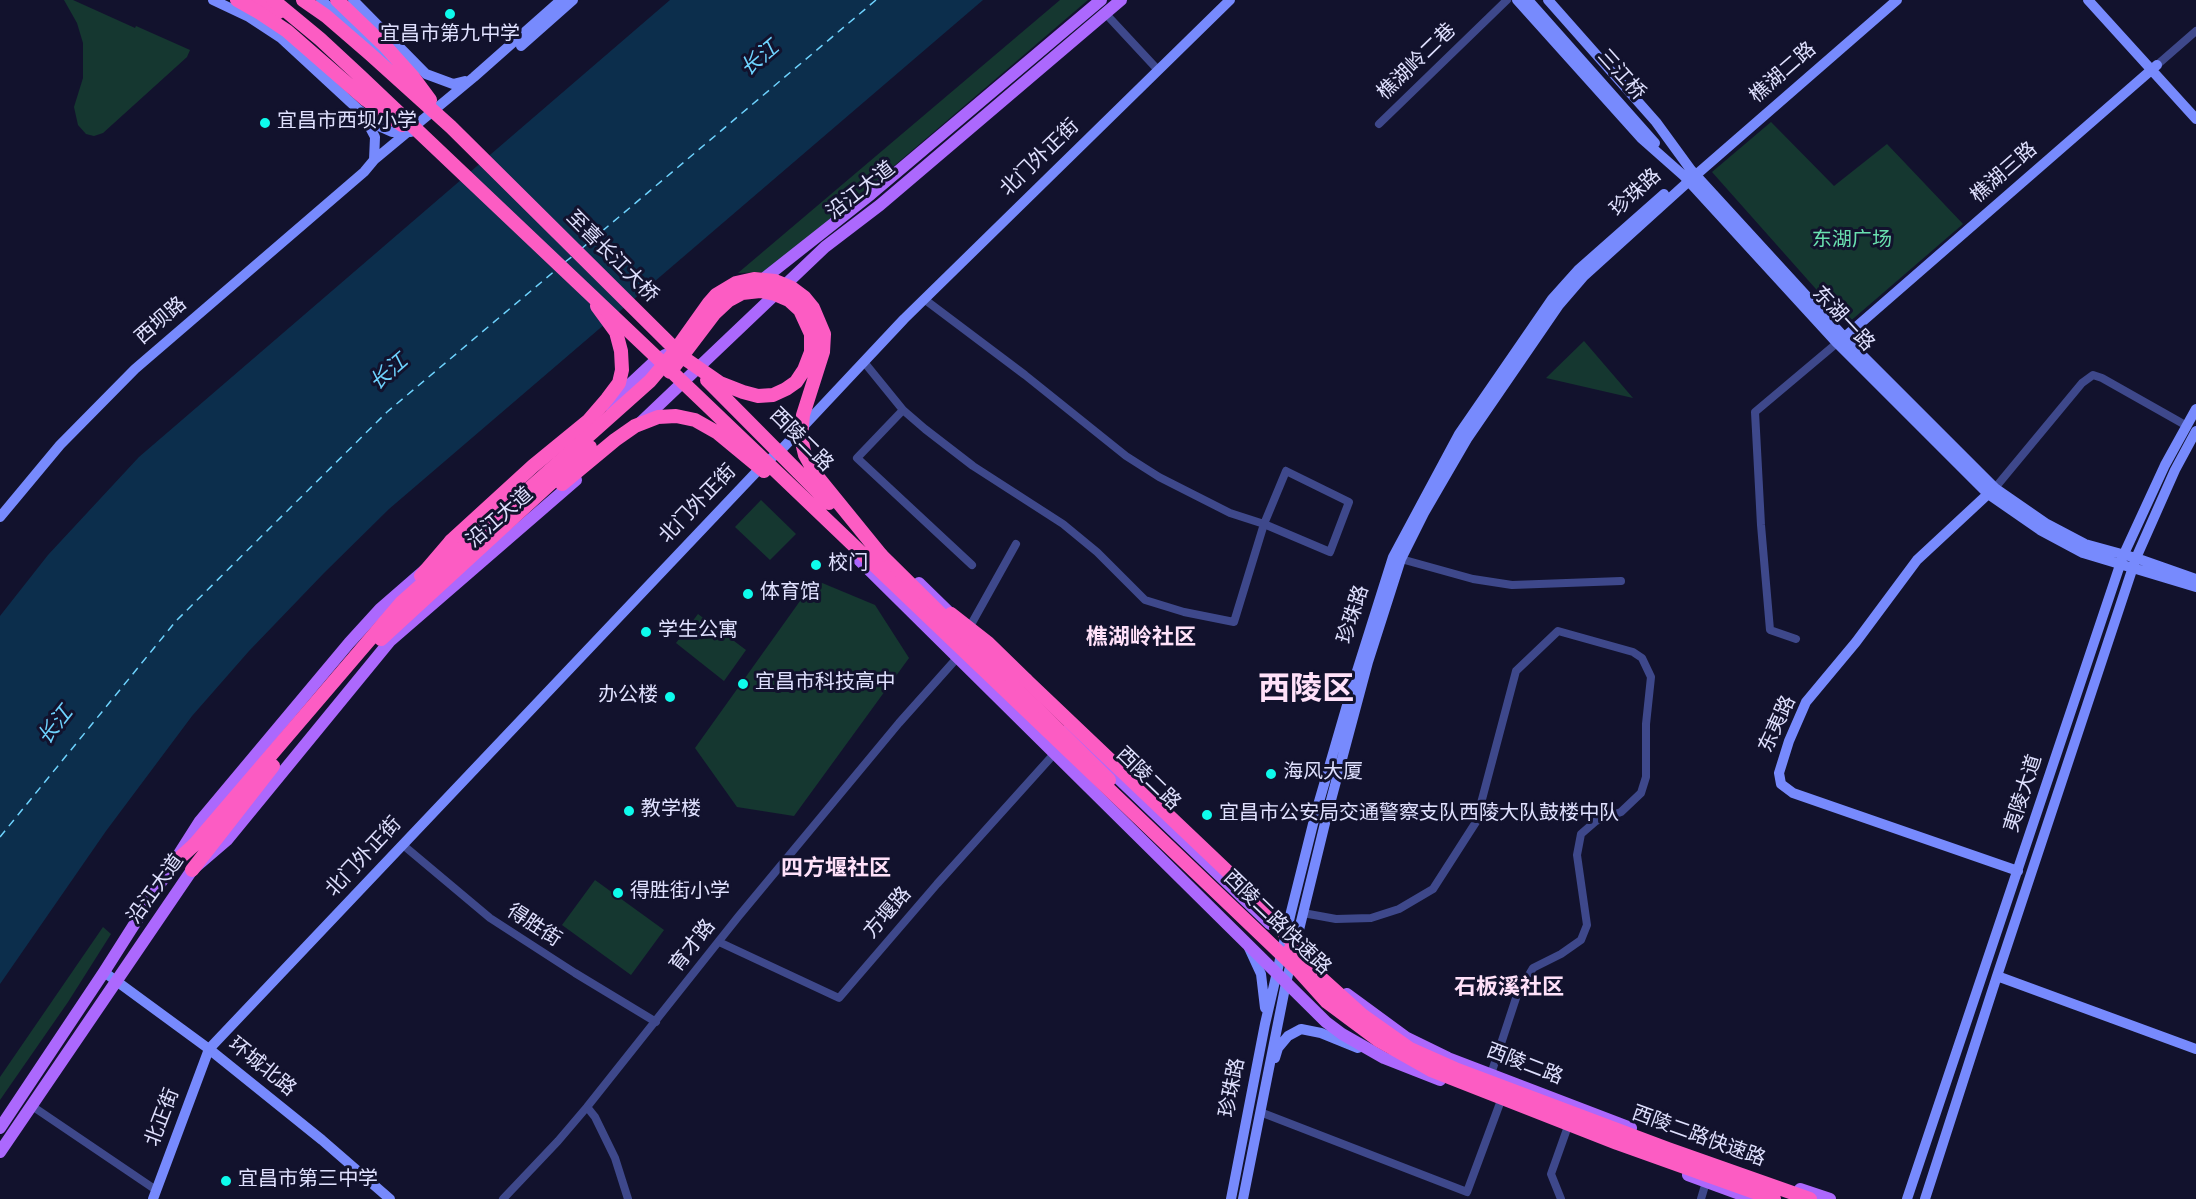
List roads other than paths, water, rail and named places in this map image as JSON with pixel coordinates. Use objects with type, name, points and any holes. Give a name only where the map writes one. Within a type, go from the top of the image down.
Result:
[{"type":"highway","points":[[237,0],[260,12],[287,31],[365,99],[434,146]]},
{"type":"highway","name":"至喜长江大桥","points":[[256,0],[276,6],[320,39],[842,535]]},
{"type":"highway","name":"至喜长江大桥","points":[[303,0],[361,46],[452,128],[881,555]]},
{"type":"highway","points":[[337,0],[406,70],[452,128]]},
{"type":"highway","points":[[174,863],[194,845],[404,608],[650,381],[667,362],[716,295],[730,285],[754,279],[775,281],[792,288],[807,300],[820,321],[824,334],[823,352],[801,425],[805,455],[816,475],[881,555]]},
{"type":"highway","points":[[404,608],[655,388],[675,367],[714,314],[729,300],[742,293],[754,291],[784,297],[800,310],[811,334],[811,352],[804,370],[796,382],[786,390],[772,394],[758,396],[720,383],[680,353]]},
{"type":"highway","points":[[192,870],[280,758],[377,643],[451,541],[533,466],[588,421],[619,383],[622,370],[621,351],[616,332],[586,292]]},
{"type":"highway","points":[[404,608],[434,597],[615,440],[635,426],[658,417],[676,416],[695,420],[718,433],[842,535]]},
{"type":"highway","name":"西陵二路快速路","points":[[842,535],[1300,972],[1327,1002],[1378,1040],[1431,1070],[1617,1143],[1774,1199]]},
{"type":"highway","name":"西陵二路快速路","points":[[881,555],[1153,824],[1320,978],[1384,1032],[1437,1061],[1668,1149],[1810,1199]]},
{"type":"highway","points":[[948,611],[968,630],[988,643],[1249,892],[1298,948],[1320,978]]},
{"type":"main road","points":[[213,0],[249,16],[281,38],[361,115],[372,128],[375,137],[374,160]]},
{"type":"main road","points":[[321,0],[446,105]]},
{"type":"main road","points":[[353,0],[426,74],[446,105]]},
{"type":"main road","name":"西坝路","points":[[446,105],[561,0]]},
{"type":"main road","name":"西坝路","points":[[364,172],[374,160],[446,105],[573,0]]},
{"type":"main road","name":"沿江大道","points":[[0,1128],[104,972],[200,821],[380,609],[654,362],[680,353],[1101,0]]},
{"type":"main road","name":"沿江大道","points":[[0,1152],[192,870],[227,840],[390,641],[625,438],[825,247],[880,205],[1120,0]]},
{"type":"main road","name":"北门外正街","points":[[209,1049],[763,465],[781,450],[924,299],[1230,0]]},
{"type":"main road","points":[[1517,0],[1641,138],[1690,175]]},
{"type":"main road","name":"三江桥","points":[[1528,0],[1690,175]]},
{"type":"main road","name":"三江桥","points":[[1540,0],[1690,175]]},
{"type":"main road","points":[[1548,0],[1656,122],[1690,175],[1841,340],[1992,491],[2085,544],[2122,560],[2196,579]]},
{"type":"main road","name":"樵湖二路","points":[[1690,175],[1886,0]]},
{"type":"main road","name":"樵湖二路","points":[[1690,175],[1897,0]]},
{"type":"main road","points":[[2088,0],[2196,110]]},
{"type":"main road","points":[[2096,0],[2155,67],[2196,119]]},
{"type":"main road","points":[[276,6],[414,130]]},
{"type":"main road","name":"樵湖三路","points":[[1841,340],[2155,67]]},
{"type":"main road","points":[[426,74],[453,84],[460,84],[474,77]]},
{"type":"main road","points":[[361,115],[392,132],[414,130]]},
{"type":"main road","name":"西坝路","points":[[0,517],[60,445],[135,369],[414,130]]},
{"type":"main road","name":"珍珠路","points":[[1290,943],[1303,913],[1368,662],[1401,559],[1424,513],[1467,438],[1559,305],[1584,276],[1690,175]]},
{"type":"main road","name":"珍珠路","points":[[1243,1199],[1264,1089],[1281,979],[1317,812],[1360,658],[1392,557],[1459,434],[1552,299],[1578,270],[1690,175]]},
{"type":"main road","name":"西陵二路","points":[[680,353],[700,368],[781,450],[948,611]]},
{"type":"main road","points":[[654,362],[763,465],[1326,1022],[1384,1058]]},
{"type":"main road","name":"夷陵大道","points":[[1925,1199],[2135,563],[2175,470],[2196,409]]},
{"type":"main road","name":"夷陵大道","points":[[1907,1199],[2122,560],[2165,465],[2191,429]]},
{"type":"main road","name":"东夷路","points":[[1992,491],[1917,560],[1856,642],[1806,702],[1789,741],[1779,773],[1781,784],[1793,793],[2018,871]]},
{"type":"main road","points":[[2135,563],[2196,587]]},
{"type":"main road","name":"西陵二路","points":[[968,630],[1290,943],[1344,992],[1407,1038],[1448,1058],[1713,1160],[1830,1199]]},
{"type":"main road","points":[[1248,945],[1261,974],[1265,994],[1265,1024]]},
{"type":"main road","name":"环城北路","points":[[104,972],[209,1049],[322,1140],[390,1199]]},
{"type":"main road","points":[[1997,976],[2196,1049]]},
{"type":"main road","name":"珍珠路","points":[[1231,1199],[1265,1024],[1281,979]]},
{"type":"main road","points":[[1264,1089],[1278,1048],[1288,1036],[1301,1029],[1321,1033],[1753,1199]]},
{"type":"main road","name":"北正街","points":[[154,1195],[209,1049]]},
{"type":"street","name":"樵湖岭二巷","points":[[1379,124],[1507,0]]},
{"type":"street","points":[[1105,14],[1158,70]]},
{"type":"street","name":"樵湖三路","points":[[2155,67],[2196,31]]},
{"type":"street","points":[[864,362],[903,410],[973,466],[1063,524],[1097,552],[1145,600],[1184,612],[1234,622],[1264,524],[1286,471],[1349,502],[1330,552],[1264,524],[1230,513],[1159,477],[1126,456],[1025,375],[924,299]]},
{"type":"street","points":[[1796,639],[1770,630],[1755,412],[1841,340]]},
{"type":"street","points":[[1992,491],[2082,383],[2093,375],[2191,429]]},
{"type":"street","points":[[903,410],[857,458],[972,565]]},
{"type":"street","points":[[968,630],[1016,544]]},
{"type":"street","points":[[1401,559],[1473,579],[1512,585],[1621,581]]},
{"type":"street","points":[[1303,913],[1336,919],[1371,918],[1399,909],[1433,889],[1476,822],[1516,671],[1557,631],[1633,652],[1642,658],[1651,677],[1646,724],[1646,777],[1641,793],[1621,812],[1596,821],[1581,834],[1577,855],[1587,925],[1581,940],[1561,954],[1533,968],[1517,995],[1491,1074]]},
{"type":"street","name":"育才路","points":[[502,1199],[587,1107],[899,723],[957,658]]},
{"type":"street","name":"方堰路","points":[[719,942],[839,998],[937,884],[1054,754]]},
{"type":"street","name":"得胜街","points":[[403,845],[490,918],[575,974],[656,1022]]},
{"type":"street","points":[[1260,1112],[1467,1192],[1500,1103]]},
{"type":"street","points":[[32,1106],[154,1195]]},
{"type":"street","points":[[587,1107],[595,1117],[615,1158],[628,1199]]},
{"type":"street","points":[[1561,1199],[1551,1174],[1568,1129]]},
{"type":"street","points":[[1701,1199],[1706,1182]]},
{"type":"water","name":"长江","points":[[670,0],[983,0],[389,509],[324,573],[249,651],[192,716],[106,831],[0,984],[0,616],[48,555],[139,457]]},
{"type":"place","name":"宜昌市第九中学","points":[[450,14]]},
{"type":"place","name":"宜昌市西坝小学","points":[[265,123]]},
{"type":"place","name":"校门","points":[[816,565]]},
{"type":"place","name":"体育馆","points":[[748,594]]},
{"type":"place","name":"学生公寓","points":[[646,632]]},
{"type":"place","name":"宜昌市科技高中","points":[[743,684]]},
{"type":"place","name":"办公楼","points":[[670,697]]},
{"type":"place","name":"海风大厦","points":[[1271,774]]},
{"type":"place","name":"教学楼","points":[[629,811]]},
{"type":"place","name":"宜昌市公安局交通警察支队西陵大队鼓楼中队","points":[[1207,815]]},
{"type":"place","name":"得胜街小学","points":[[618,893]]},
{"type":"place","name":"宜昌市第三中学","points":[[226,1181]]},
{"type":"district","name":"樵湖岭社区","points":[[1141,640]]},
{"type":"district","name":"西陵区","points":[[1306,693]]},
{"type":"district","name":"四方堰社区","points":[[836,871]]},
{"type":"district","name":"石板溪社区","points":[[1509,990]]},
{"type":"park label","name":"东湖广场","points":[[1852,242]]}]
